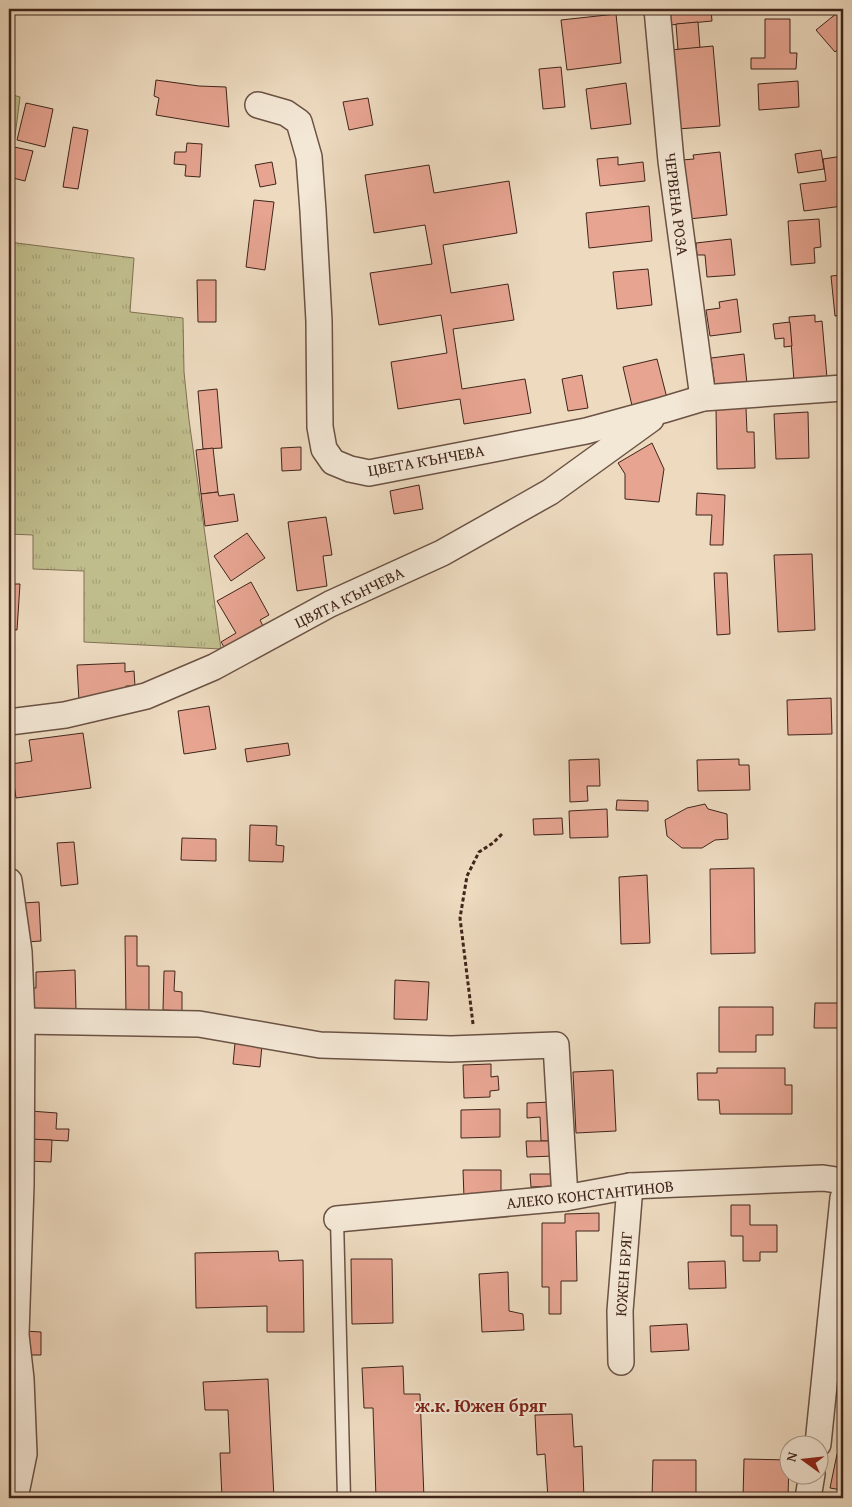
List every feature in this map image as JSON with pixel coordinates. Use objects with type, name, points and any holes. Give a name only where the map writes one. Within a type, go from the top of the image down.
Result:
[{"type":"street","name":"ЧЕРВЕНА РОЗА","points":[[657,9],[671,162],[703,398]]},
{"type":"street","name":"ЦВЕТА КЪНЧЕВА","points":[[258,105],[286,113],[298,122],[309,157],[319,321],[320,427],[324,449],[333,462],[350,469],[369,473],[586,431],[703,398],[843,388]]},
{"type":"street","name":"ЦВЯТА КЪНЧЕВА","points":[[9,722],[65,715],[146,696],[214,667],[330,604],[442,553],[550,492],[663,410]]},
{"type":"street","points":[[9,881],[19,952],[22,1021],[16,1335],[21,1379],[24,1454],[15,1498]]},
{"type":"street","points":[[22,1021],[199,1024],[320,1045],[473,1049],[556,1045],[565,1198]]},
{"type":"street","name":"АЛЕКО КОНСТАНТИНОВ","points":[[337,1219],[565,1198],[630,1186],[823,1178],[843,1181]]},
{"type":"street","name":"ЮЖЕН БРЯГ","points":[[621,1362],[620,1311],[630,1186]]},
{"type":"street","points":[[819,1434],[843,1198]]},
{"type":"street","points":[[808,1498],[810,1484]]},
{"type":"lane","points":[[337,1219],[344,1498]]},
{"type":"path","points":[[473,1049],[473,1016],[460,918],[467,876],[479,852],[493,843],[503,833]]},
{"type":"green space","points":[[9,94],[20,97],[9,183]]},
{"type":"green space","points":[[9,242],[134,258],[130,312],[183,318],[184,372],[189,420],[221,649],[84,642],[84,571],[33,569],[33,535],[9,534]]},
{"type":"building","points":[[668,9],[711,9],[712,21],[670,25]]},
{"type":"building","points":[[842,9],[843,48],[842,46],[835,52],[816,30]]},
{"type":"building","points":[[616,14],[621,63],[567,70],[561,20]]},
{"type":"building","points":[[765,19],[790,19],[790,53],[797,53],[796,69],[751,69],[751,58],[765,58]]},
{"type":"building","points":[[698,22],[700,48],[678,50],[676,24]]},
{"type":"building","points":[[713,46],[720,126],[677,129],[670,50]]},
{"type":"building","points":[[561,67],[565,107],[543,109],[539,69]]},
{"type":"building","points":[[156,80],[199,86],[226,87],[229,127],[156,115],[159,98],[154,96]]},
{"type":"building","points":[[798,81],[799,107],[759,110],[758,84]]},
{"type":"building","points":[[626,83],[631,124],[591,129],[586,89]]},
{"type":"building","points":[[368,98],[373,125],[349,130],[343,102]]},
{"type":"building","points":[[26,103],[53,109],[45,147],[17,140]]},
{"type":"building","points":[[73,127],[88,130],[78,189],[63,187]]},
{"type":"building","points":[[187,143],[202,144],[200,177],[185,176],[186,165],[174,164],[175,152],[186,152]]},
{"type":"building","points":[[14,147],[33,151],[25,181],[9,177]]},
{"type":"building","points":[[821,150],[824,169],[798,173],[795,154]]},
{"type":"building","points":[[720,152],[727,215],[689,219],[682,160],[694,159],[693,155]]},
{"type":"building","points":[[843,156],[843,206],[804,211],[800,184],[826,181],[823,159]]},
{"type":"building","points":[[618,157],[618,165],[643,162],[645,181],[600,186],[597,159]]},
{"type":"building","points":[[272,162],[276,184],[260,187],[255,165]]},
{"type":"building","points":[[429,165],[434,193],[509,181],[517,233],[443,245],[451,293],[508,284],[514,320],[453,329],[462,389],[525,379],[531,413],[464,424],[460,399],[398,409],[391,362],[447,353],[441,315],[379,325],[370,273],[432,264],[425,225],[374,233],[365,175]]},
{"type":"building","points":[[254,200],[274,202],[265,270],[246,267]]},
{"type":"building","points":[[649,206],[652,241],[589,248],[586,213]]},
{"type":"building","points":[[819,219],[821,247],[814,248],[815,263],[791,265],[788,221]]},
{"type":"building","points":[[731,239],[735,275],[707,277],[705,255],[697,255],[696,243]]},
{"type":"building","points":[[841,263],[843,263],[843,315],[835,316],[831,276],[842,275]]},
{"type":"building","points":[[648,269],[652,305],[617,309],[613,272]]},
{"type":"building","points":[[197,280],[216,280],[216,322],[198,322]]},
{"type":"building","points":[[737,299],[741,332],[710,336],[706,310],[720,308],[719,302]]},
{"type":"building","points":[[815,315],[815,322],[822,321],[827,378],[794,381],[789,317]]},
{"type":"building","points":[[790,322],[792,346],[784,347],[784,338],[775,339],[773,324]]},
{"type":"building","points":[[744,354],[747,384],[715,387],[711,358]]},
{"type":"building","points":[[657,359],[668,402],[633,410],[623,367]]},
{"type":"building","points":[[582,375],[588,408],[568,411],[562,379]]},
{"type":"building","points":[[217,389],[222,448],[203,449],[198,391]]},
{"type":"building","points":[[746,408],[747,432],[754,432],[755,468],[717,469],[716,409]]},
{"type":"building","points":[[808,412],[809,458],[776,459],[774,414]]},
{"type":"building","points":[[652,443],[664,469],[659,502],[625,499],[625,474],[618,463]]},
{"type":"building","points":[[301,447],[301,470],[282,471],[281,448]]},
{"type":"building","points":[[213,448],[218,492],[201,494],[196,450]]},
{"type":"building","points":[[419,485],[423,509],[394,514],[390,491]]},
{"type":"building","points":[[218,492],[219,496],[234,494],[238,521],[205,526],[201,494]]},
{"type":"building","points":[[697,493],[725,495],[723,545],[710,545],[712,515],[696,515]]},
{"type":"building","points":[[326,517],[332,555],[323,556],[327,586],[297,591],[288,522]]},
{"type":"building","points":[[247,533],[265,558],[231,581],[214,556]]},
{"type":"building","points":[[812,554],[815,630],[778,632],[774,555]]},
{"type":"building","points":[[714,573],[727,573],[730,634],[717,635]]},
{"type":"building","points":[[251,582],[269,615],[260,620],[265,630],[227,652],[221,642],[236,633],[217,601]]},
{"type":"building","points":[[9,584],[20,584],[17,630],[9,629]]},
{"type":"building","points":[[125,663],[125,672],[134,671],[135,686],[126,686],[126,699],[79,701],[77,665]]},
{"type":"building","points":[[831,698],[832,734],[788,735],[787,700]]},
{"type":"building","points":[[209,706],[216,749],[184,754],[178,711]]},
{"type":"building","points":[[83,733],[91,788],[16,798],[11,764],[32,761],[29,740]]},
{"type":"building","points":[[288,743],[290,755],[247,762],[245,749]]},
{"type":"building","points":[[599,759],[600,786],[587,786],[588,801],[570,802],[569,760]]},
{"type":"building","points":[[739,759],[739,765],[749,765],[750,790],[698,791],[697,760]]},
{"type":"building","points":[[617,800],[648,801],[648,811],[616,810]]},
{"type":"building","points":[[705,804],[708,809],[727,814],[728,839],[715,840],[702,848],[682,848],[667,836],[665,820],[687,808]]},
{"type":"building","points":[[607,809],[608,837],[570,838],[569,811]]},
{"type":"building","points":[[562,818],[563,834],[534,835],[533,819]]},
{"type":"building","points":[[250,825],[277,826],[276,845],[284,846],[283,862],[249,861]]},
{"type":"building","points":[[182,838],[216,839],[216,861],[181,860]]},
{"type":"building","points":[[74,842],[78,884],[61,886],[57,843]]},
{"type":"building","points":[[754,868],[755,953],[711,954],[710,869]]},
{"type":"building","points":[[647,875],[650,943],[621,944],[619,877]]},
{"type":"building","points":[[39,902],[41,941],[26,942],[23,903]]},
{"type":"building","points":[[125,936],[137,936],[137,966],[149,966],[149,1016],[126,1016]]},
{"type":"building","points":[[75,970],[76,1010],[30,1013],[29,988],[36,988],[36,972]]},
{"type":"building","points":[[164,971],[175,971],[174,991],[182,992],[182,1011],[163,1010]]},
{"type":"building","points":[[395,980],[429,982],[427,1020],[394,1019]]},
{"type":"building","points":[[815,1003],[843,1003],[843,1028],[814,1028]]},
{"type":"building","points":[[719,1007],[773,1007],[773,1035],[756,1035],[756,1052],[719,1052]]},
{"type":"building","points":[[235,1043],[262,1045],[260,1067],[233,1064]]},
{"type":"building","points":[[491,1064],[491,1077],[498,1076],[499,1090],[490,1091],[490,1097],[464,1098],[463,1065]]},
{"type":"building","points":[[717,1068],[785,1068],[785,1085],[792,1085],[792,1114],[720,1114],[719,1100],[698,1100],[697,1073],[717,1073]]},
{"type":"building","points":[[613,1070],[616,1131],[576,1133],[573,1072]]},
{"type":"building","points":[[553,1102],[554,1141],[541,1141],[540,1117],[527,1118],[527,1103]]},
{"type":"building","points":[[500,1109],[500,1137],[461,1138],[461,1110]]},
{"type":"building","points":[[30,1111],[57,1113],[56,1129],[69,1129],[68,1141],[29,1139]]},
{"type":"building","points":[[29,1139],[52,1140],[51,1162],[27,1161]]},
{"type":"building","points":[[526,1141],[554,1141],[555,1156],[527,1157]]},
{"type":"building","points":[[463,1170],[501,1170],[501,1197],[464,1198]]},
{"type":"building","points":[[530,1174],[552,1174],[553,1186],[531,1187]]},
{"type":"building","points":[[731,1205],[750,1205],[750,1225],[777,1225],[777,1252],[760,1252],[760,1261],[743,1261],[743,1236],[731,1236]]},
{"type":"building","points":[[599,1213],[599,1231],[576,1231],[577,1281],[561,1281],[561,1314],[549,1314],[549,1287],[542,1287],[542,1223],[565,1223],[565,1214]]},
{"type":"building","points":[[278,1251],[279,1261],[303,1260],[304,1332],[267,1332],[267,1306],[196,1308],[195,1253]]},
{"type":"building","points":[[351,1259],[392,1259],[393,1323],[352,1324]]},
{"type":"building","points":[[725,1261],[726,1288],[689,1289],[688,1262]]},
{"type":"building","points":[[508,1272],[509,1311],[523,1314],[524,1330],[482,1332],[479,1274]]},
{"type":"building","points":[[843,1312],[843,1395],[834,1394]]},
{"type":"building","points":[[687,1324],[689,1350],[651,1352],[650,1326]]},
{"type":"building","points":[[24,1331],[41,1332],[41,1355],[24,1355]]},
{"type":"building","points":[[403,1366],[404,1394],[420,1394],[424,1498],[376,1498],[373,1408],[364,1408],[362,1368]]},
{"type":"building","points":[[268,1379],[274,1498],[222,1498],[220,1453],[230,1453],[228,1410],[205,1410],[203,1382]]},
{"type":"building","points":[[572,1414],[574,1447],[582,1446],[584,1498],[548,1498],[545,1454],[537,1455],[535,1415]]},
{"type":"building","points":[[843,1439],[843,1496],[841,1495],[842,1490],[830,1488],[837,1454],[840,1454]]},
{"type":"building","points":[[744,1459],[780,1460],[780,1484],[788,1484],[788,1498],[743,1498]]},
{"type":"building","points":[[653,1460],[696,1460],[696,1498],[652,1498]]},
{"type":"district","name":"ж.к. Южен бряг","points":[[481,1406]]}]
